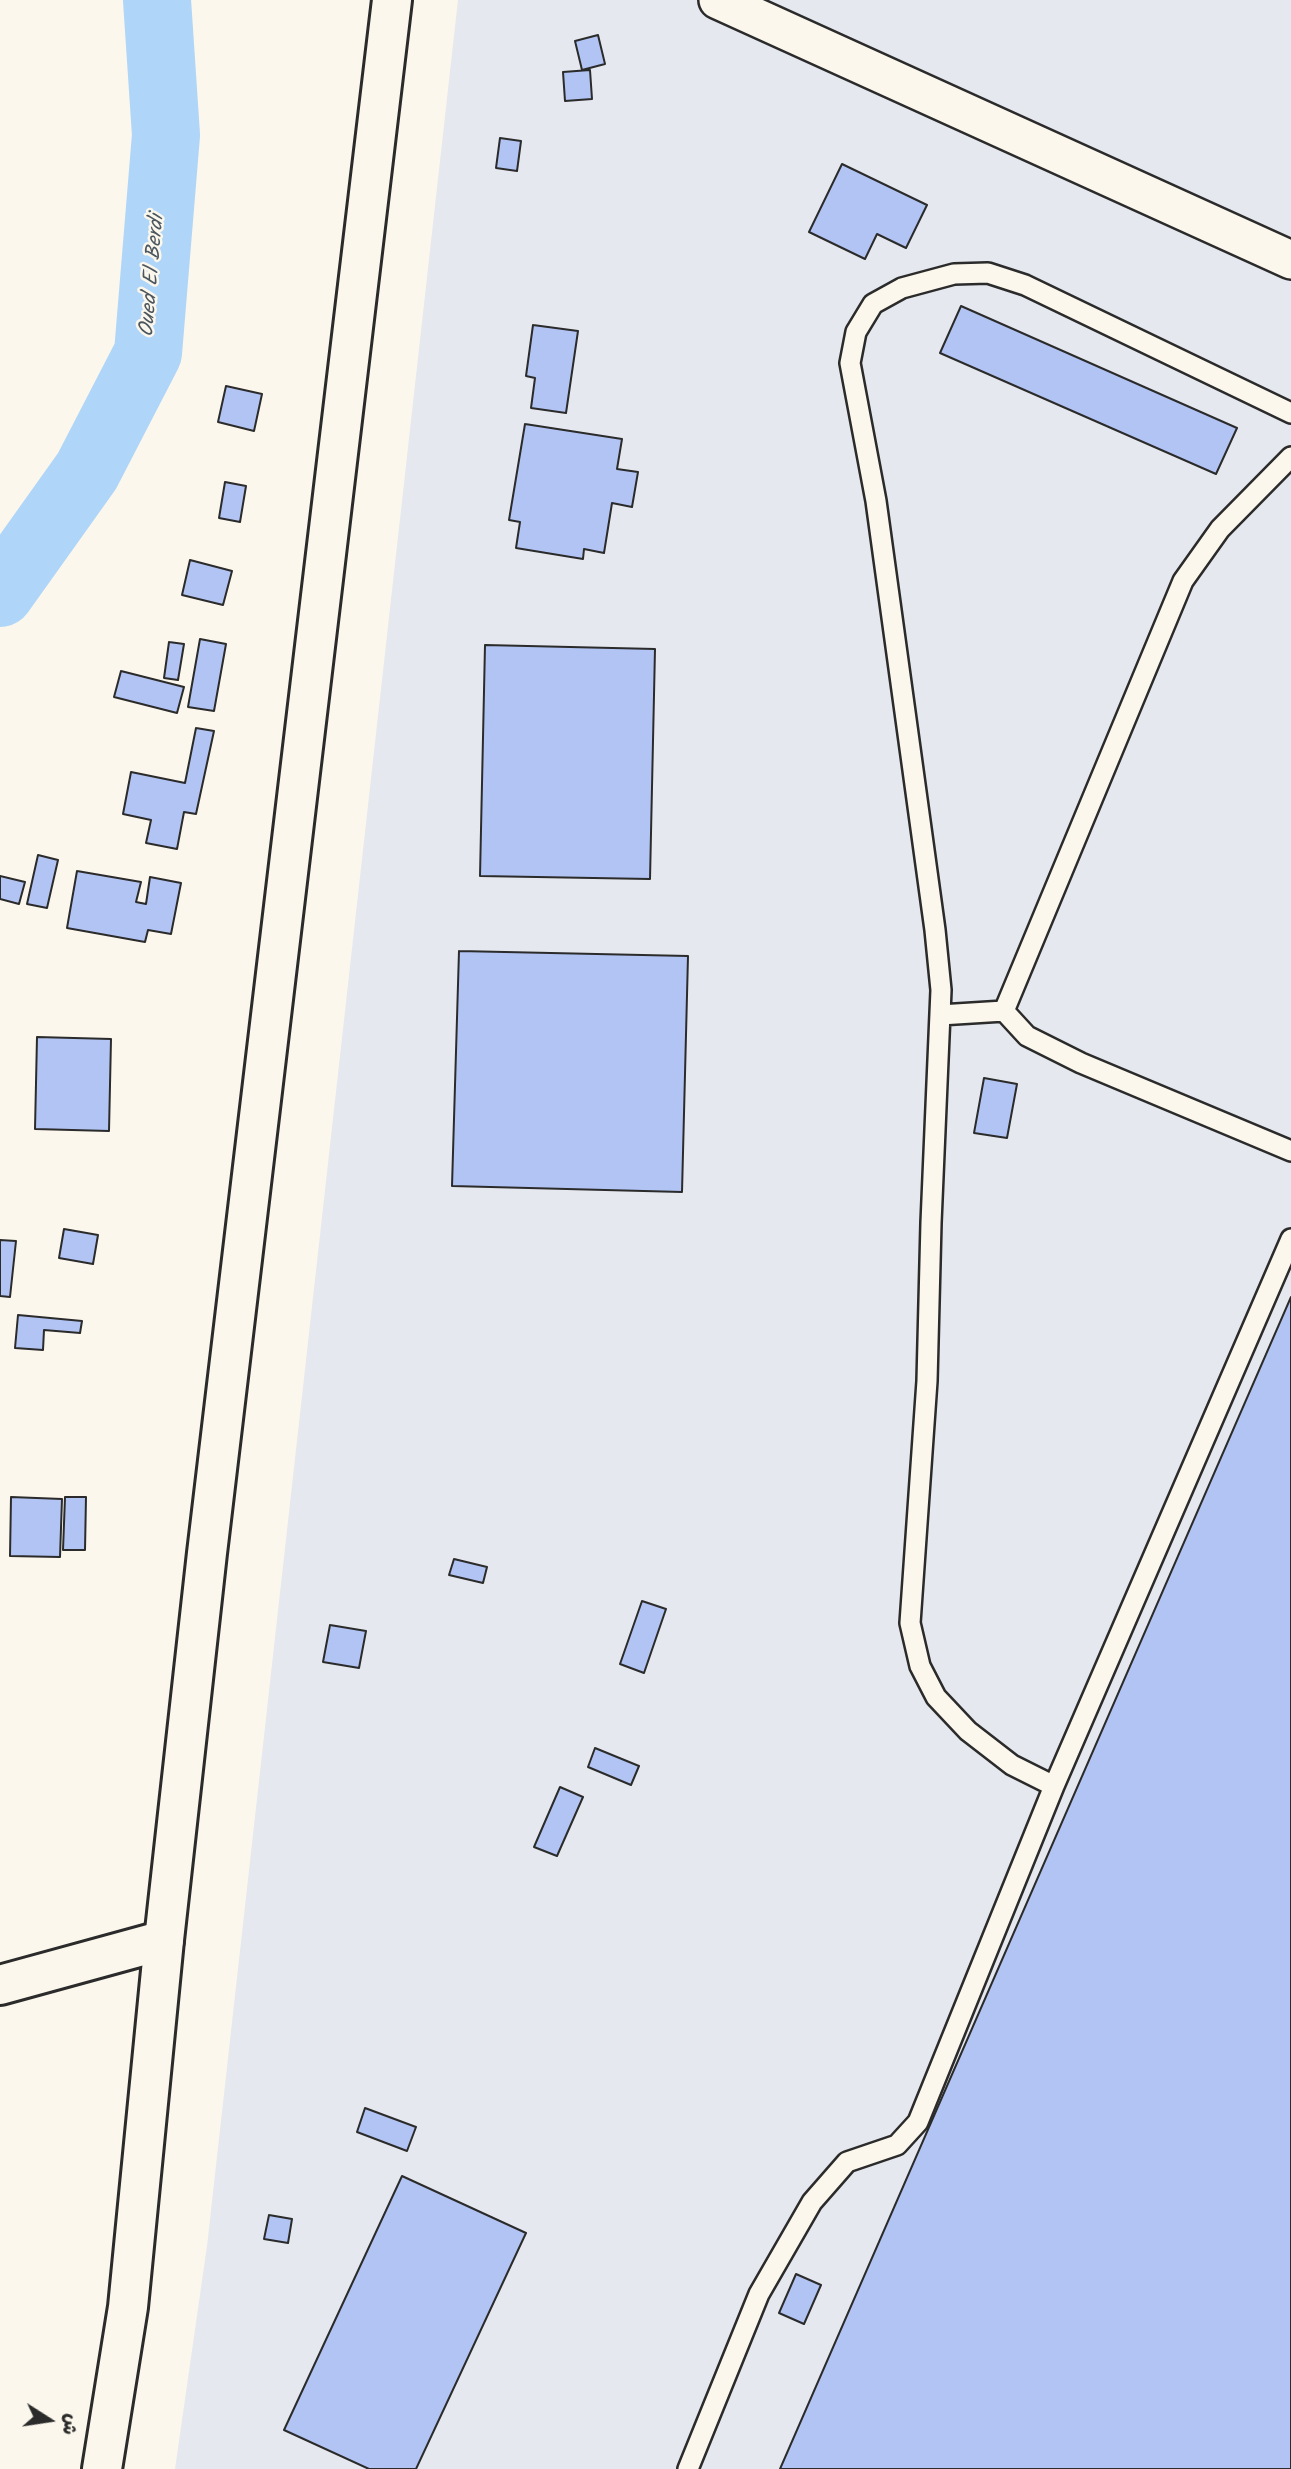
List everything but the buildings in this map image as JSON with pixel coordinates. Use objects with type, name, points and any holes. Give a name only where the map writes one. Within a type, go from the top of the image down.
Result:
[{"type":"main road","points":[[102,2469],[128,2307],[206,1553],[392,0]]},
{"type":"main road","points":[[0,1985],[164,1940]]},
{"type":"street","points":[[718,0],[1291,260]]},
{"type":"lane","points":[[1054,1786],[1012,1765],[968,1731],[936,1697],[920,1666],[910,1623],[928,1381],[931,1223],[941,990],[876,501],[850,363],[856,332],[873,304],[902,288],[954,274],[988,273],[1025,285],[1291,413]]},
{"type":"lane","points":[[1004,1011],[1183,581],[1220,529],[1291,457]]},
{"type":"lane","points":[[940,1015],[1004,1011]]},
{"type":"lane","points":[[1004,1011],[1027,1036],[1081,1063],[1291,1151]]},
{"type":"lane","points":[[688,2469],[758,2294],[812,2202],[847,2162],[897,2145],[918,2122],[1054,1786],[1291,1238]]},
{"type":"shaded area","points":[[458,0],[1291,0],[1291,2469],[175,2469],[207,2246]]},
{"type":"waterway","name":"Oued El Berdi","points":[[0,593],[87,471],[148,353],[166,135],[157,0]]}]
